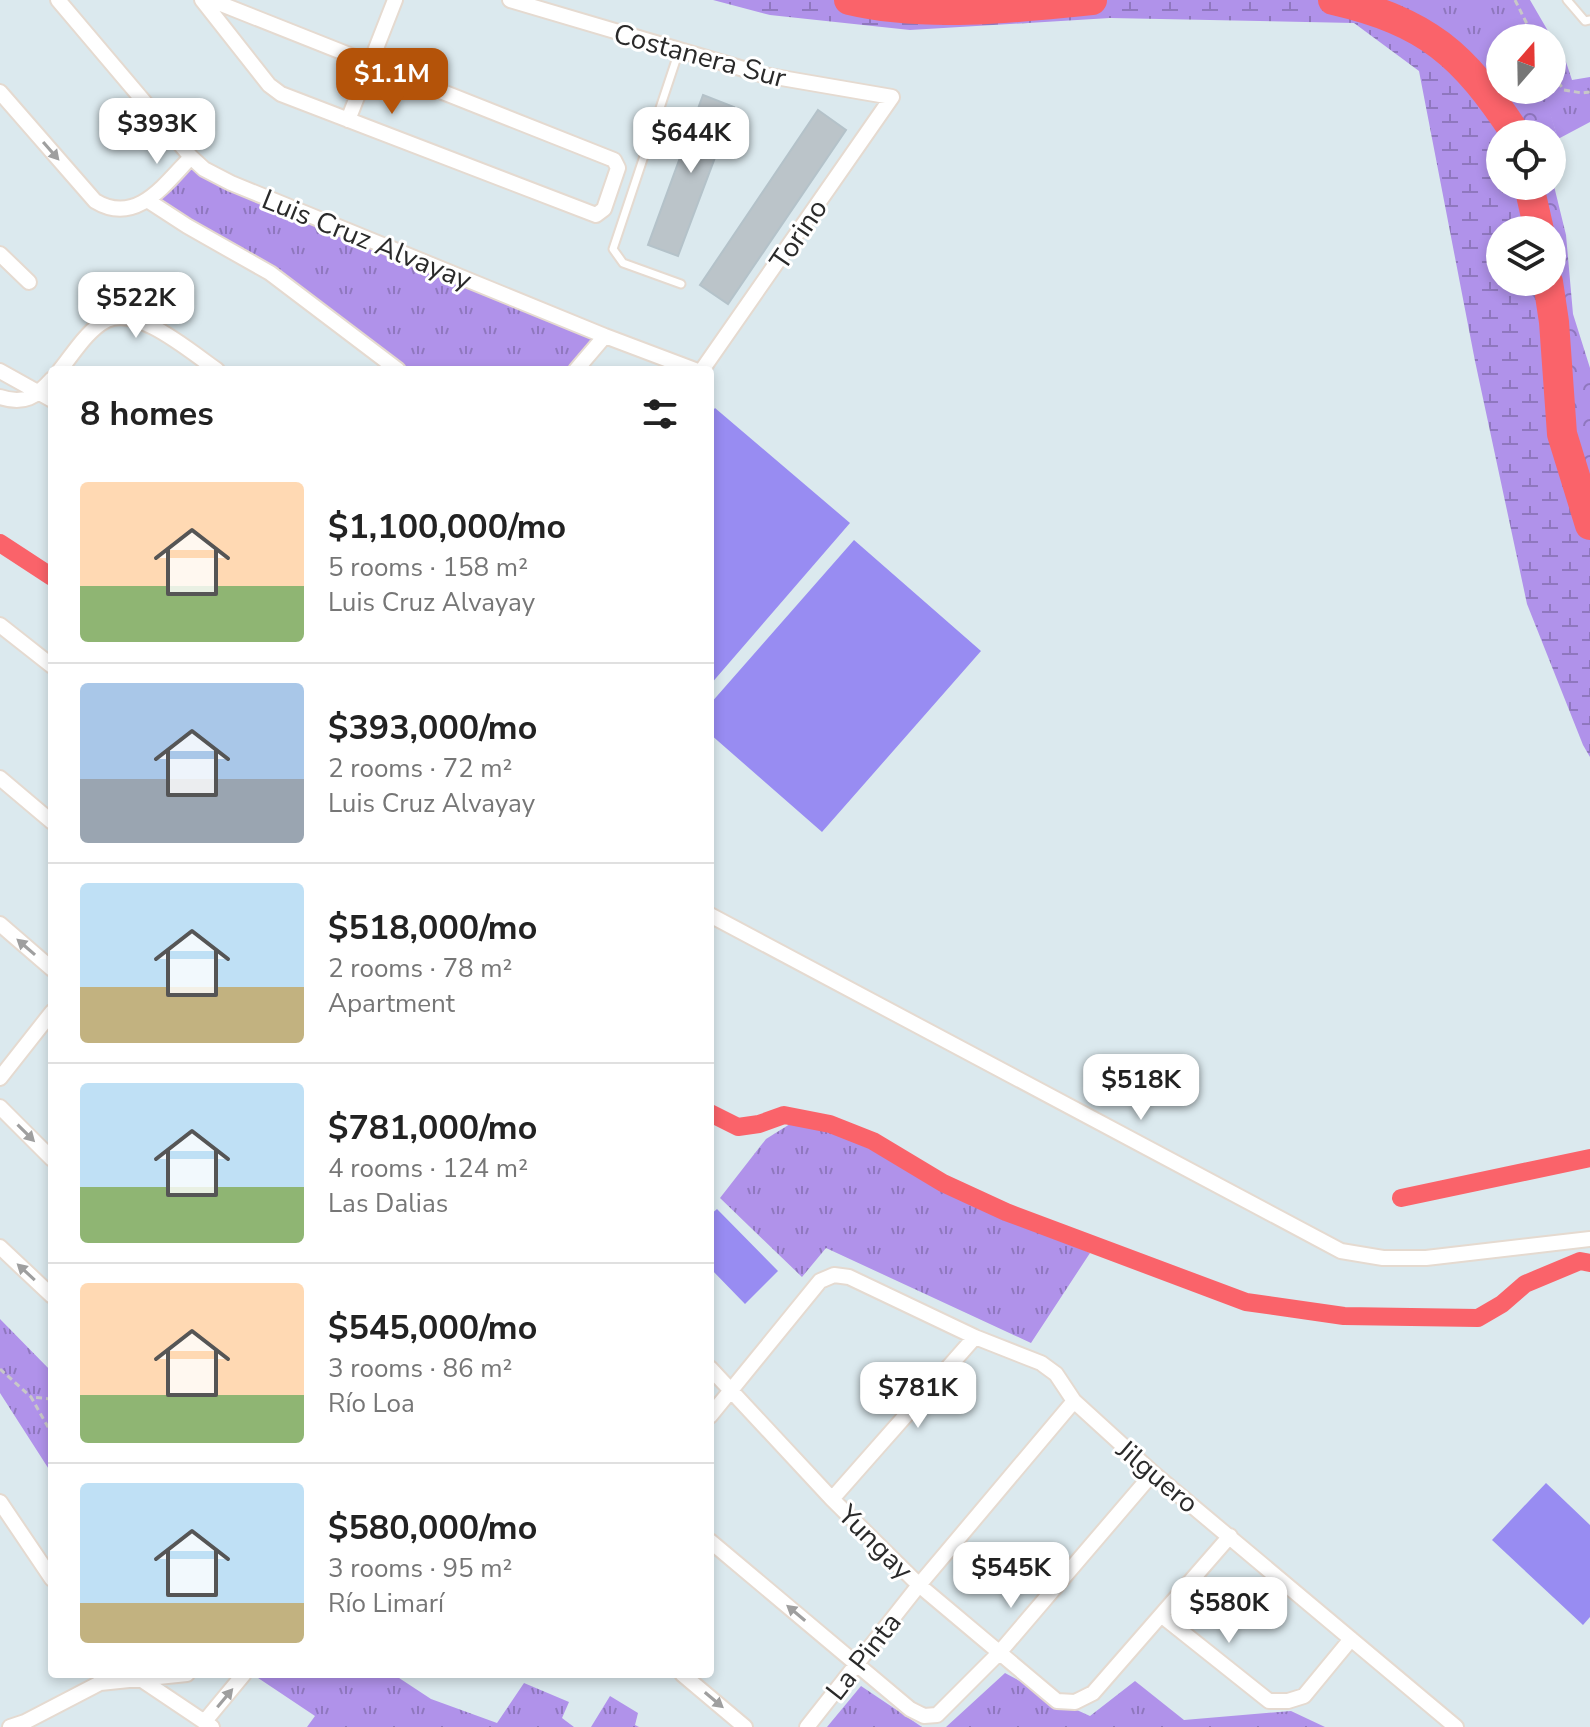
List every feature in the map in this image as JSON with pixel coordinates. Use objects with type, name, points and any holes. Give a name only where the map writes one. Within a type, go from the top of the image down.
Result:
[{"type":"street","name":"Luis Cruz Alvayay","points":[[58,0],[204,169],[231,183],[684,366]]},
{"type":"street","points":[[202,0],[269,85],[281,94],[596,215],[604,209],[618,168],[614,160],[211,0]]},
{"type":"street","points":[[348,120],[395,0]]},
{"type":"street","name":"Costanera Sur","points":[[510,0],[764,75],[892,97]]},
{"type":"street","points":[[0,92],[95,201],[109,210],[129,210],[147,200],[191,157]]},
{"type":"street","name":"Torino","points":[[705,366],[892,97]]},
{"type":"street","points":[[147,200],[270,273],[393,366]]},
{"type":"street","points":[[1,258],[29,282]]},
{"type":"street","points":[[63,366],[98,325],[109,318],[125,316],[150,326],[211,366]]},
{"type":"street","points":[[579,366],[605,336]]},
{"type":"street","points":[[0,371],[45,397]]},
{"type":"street","points":[[0,397],[15,402],[45,397]]},
{"type":"street","points":[[0,625],[48,663]]},
{"type":"street","points":[[0,778],[48,819]]},
{"type":"street","points":[[714,917],[1341,1251],[1383,1258],[1426,1258],[1590,1239]]},
{"type":"street","points":[[0,924],[48,966]]},
{"type":"street","points":[[0,1078],[48,1017]]},
{"type":"street","points":[[0,1107],[48,1155]]},
{"type":"street","points":[[0,1247],[48,1292]]},
{"type":"street","name":"Jilguero","points":[[732,1390],[820,1281],[834,1275],[849,1277],[975,1337],[1041,1363],[1056,1374],[1074,1401],[1153,1473],[1456,1727]]},
{"type":"street","points":[[832,1499],[975,1337]]},
{"type":"street","name":"Yungay","points":[[714,1372],[832,1499],[919,1585],[1057,1701],[1075,1702],[1093,1693],[1161,1615]]},
{"type":"street","points":[[714,1411],[732,1390]]},
{"type":"street","name":"La Pinta","points":[[807,1727],[919,1585],[1074,1401]]},
{"type":"street","points":[[714,1544],[910,1709],[924,1716],[937,1715],[999,1653],[1153,1473]]},
{"type":"street","points":[[0,1502],[48,1573]]},
{"type":"street","points":[[1230,1536],[1161,1615],[1269,1701],[1288,1701],[1304,1696],[1351,1639]]},
{"type":"street","points":[[0,1714],[9,1727],[28,1724],[100,1683],[126,1678]]},
{"type":"street","points":[[139,1678],[208,1724],[241,1678]]},
{"type":"street","points":[[687,1678],[745,1727]]},
{"type":"lane","points":[[1567,0],[1578,15],[1585,21],[1590,20]]},
{"type":"lane","points":[[679,51],[613,249],[623,263],[681,284]]},
{"type":"path","points":[[1515,0],[1527,24]]},
{"type":"path","points":[[1566,90],[1590,92]]},
{"type":"path","points":[[0,1369],[31,1397],[48,1427]]},
{"type":"path","points":[[31,1397],[48,1399]]},
{"type":"green space","points":[[713,0],[1424,0],[1486,57],[1486,104],[1501,104],[1506,120],[1486,120],[1486,200],[1518,200],[1520,216],[1486,216],[1486,296],[1532,296],[1549,417],[1590,536],[1590,757],[1527,604],[1475,361],[1419,71],[1354,23],[1110,18],[910,30],[770,15]]},
{"type":"green space","points":[[849,0],[1092,0],[939,10],[908,9]]},
{"type":"green space","points":[[1333,0],[1530,0],[1544,24],[1486,24],[1486,92],[1468,68],[1444,46],[1415,28],[1383,14]]},
{"type":"green space","points":[[1566,62],[1572,80],[1590,77],[1590,122],[1566,135],[1566,120],[1552,120],[1547,104],[1566,104]]},
{"type":"green space","points":[[1548,104],[1552,120],[1486,120],[1486,200],[1557,200],[1561,216],[1486,216],[1486,244],[1470,188],[1486,107]]},
{"type":"green space","points":[[190,160],[601,337],[576,366],[395,366],[152,199]]},
{"type":"green space","points":[[1566,235],[1573,314],[1590,368],[1590,608],[1501,296],[1566,296]]},
{"type":"green space","points":[[790,1124],[854,1134],[1090,1253],[1031,1343],[826,1248],[802,1277],[720,1198],[766,1139]]},
{"type":"green space","points":[[0,1319],[48,1368],[48,1468],[0,1393]]},
{"type":"green space","points":[[1005,1673],[1090,1716],[1135,1681],[1184,1720],[1291,1711],[1325,1727],[946,1727]]},
{"type":"green space","points":[[258,1678],[399,1678],[431,1699],[497,1723],[524,1683],[569,1702],[562,1718],[574,1727],[307,1727],[315,1716]]},
{"type":"green space","points":[[861,1686],[922,1727],[827,1727]]},
{"type":"green space","points":[[610,1696],[638,1713],[635,1725],[639,1727],[591,1727]]},
{"type":"shaded area","points":[[714,409],[850,523],[714,680]]},
{"type":"shaded area","points":[[854,540],[981,651],[822,832],[714,738],[714,699]]},
{"type":"shaded area","points":[[717,1209],[778,1271],[745,1304],[714,1272],[714,1212]]},
{"type":"shaded area","points":[[1546,1483],[1590,1525],[1590,1617],[1583,1625],[1492,1540]]},
{"type":"building","points":[[703,95],[734,107],[678,256],[648,245]]},
{"type":"building","points":[[818,110],[846,130],[728,304],[700,285]]},
{"type":"waterway","points":[[849,0],[908,9],[939,10],[1092,0]]},
{"type":"waterway","points":[[1333,0],[1394,19],[1440,45],[1478,82],[1506,120]]},
{"type":"waterway","points":[[1532,200],[1536,216]]},
{"type":"waterway","points":[[1550,296],[1562,434],[1590,525]]},
{"type":"waterway","points":[[0,543],[48,574]]},
{"type":"waterway","points":[[714,1115],[738,1127],[784,1115],[830,1124],[873,1141],[943,1183],[1006,1212],[1246,1302],[1344,1316],[1478,1318],[1502,1304],[1525,1284],[1580,1261],[1590,1263]]},
{"type":"waterway","points":[[1401,1198],[1590,1158]]}]
